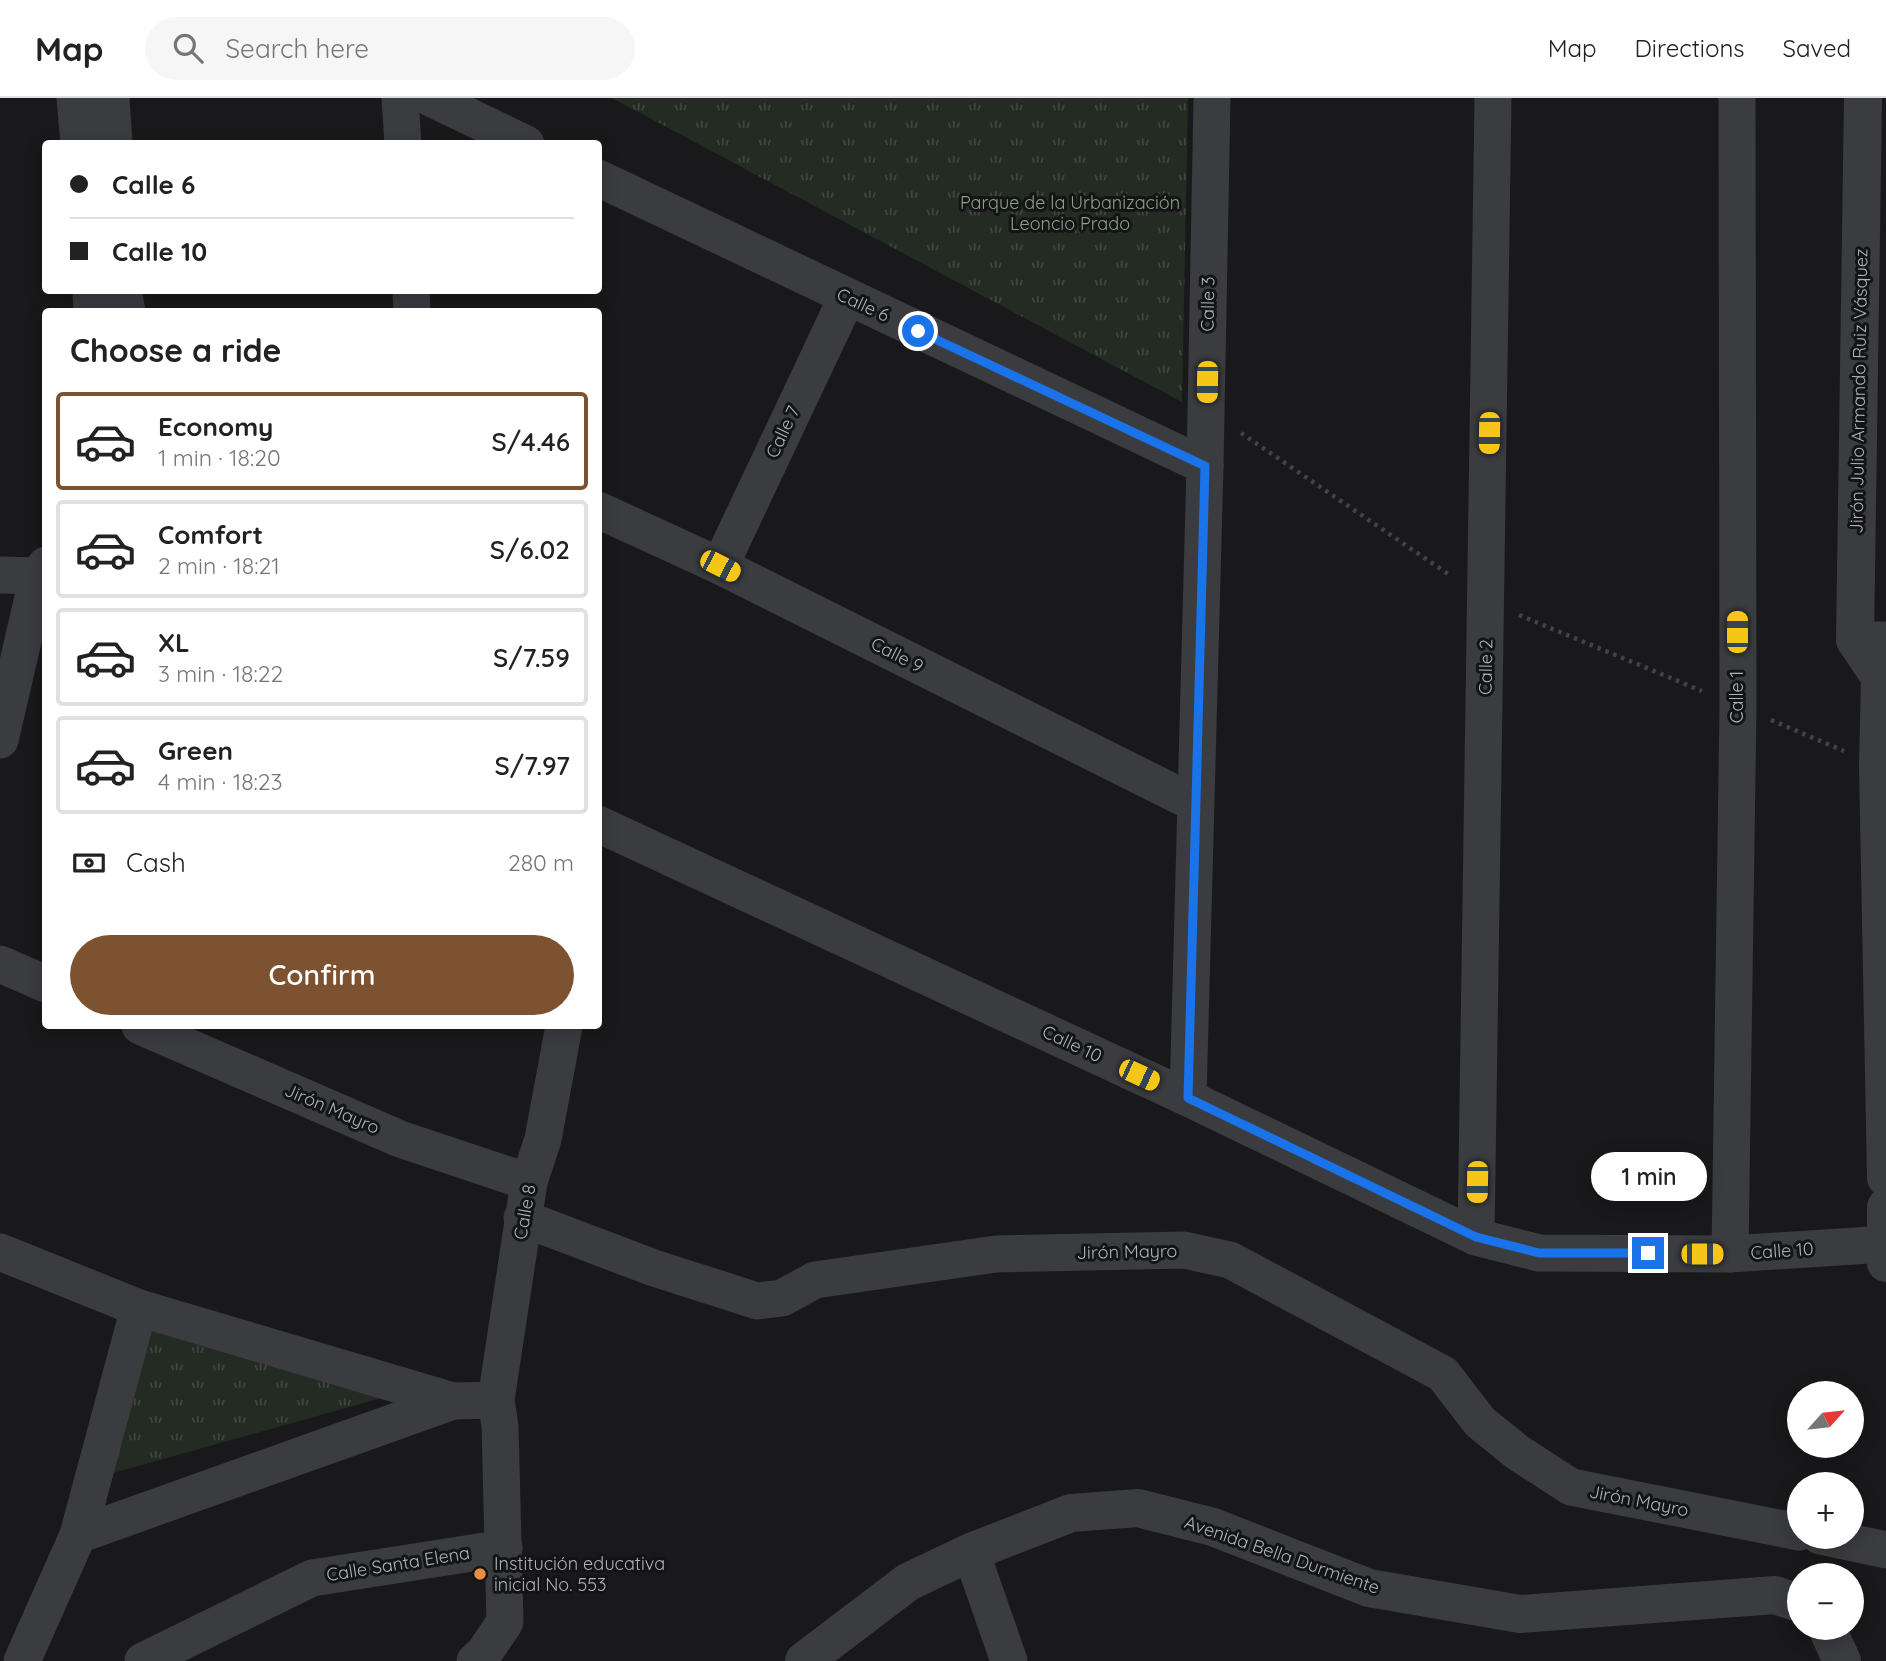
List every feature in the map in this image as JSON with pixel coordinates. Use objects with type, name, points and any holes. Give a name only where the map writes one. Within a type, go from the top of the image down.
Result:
[{"type":"street","points":[[75,98],[79,140]]},
{"type":"street","points":[[110,98],[114,140]]},
{"type":"street","points":[[401,98],[403,140]]},
{"type":"street","points":[[431,98],[518,140]]},
{"type":"street","name":"Calle 3","points":[[1188,1098],[1212,98]]},
{"type":"street","name":"Calle 2","points":[[1476,1237],[1493,98]]},
{"type":"street","name":"Calle 1","points":[[1730,1254],[1738,706],[1737,98]]},
{"type":"street","name":"Jirón Julio Armando Ruiz Vásquez","points":[[1863,98],[1874,278],[1871,640],[1883,673],[1878,766],[1886,1178]]},
{"type":"street","name":"Calle 6","points":[[602,180],[1205,466]]},
{"type":"street","name":"Calle 7","points":[[720,566],[846,297]]},
{"type":"street","name":"Calle 9","points":[[602,512],[720,566],[1194,803]]},
{"type":"street","points":[[0,575],[42,571],[0,740]]},
{"type":"street","name":"Calle 10","points":[[602,826],[1188,1098],[1476,1237],[1539,1253],[1730,1254],[1885,1250]]},
{"type":"street","points":[[0,964],[42,982]]},
{"type":"street","name":"Jirón Mayro","points":[[147,1029],[400,1139],[529,1182]]},
{"type":"street","name":"Calle 8","points":[[475,1661],[484,1653],[505,1622],[500,1426],[496,1400],[522,1218],[529,1182],[543,1139],[563,1029]]},
{"type":"street","points":[[1885,1250],[1886,1207]]},
{"type":"street","name":"Jirón Mayro","points":[[522,1218],[654,1268],[757,1301],[782,1298],[815,1280],[996,1254],[1184,1250],[1230,1260],[1443,1374],[1480,1422],[1517,1452],[1572,1487],[1787,1530]]},
{"type":"street","points":[[0,1252],[139,1308],[453,1401],[496,1400]]},
{"type":"street","points":[[22,1661],[78,1535],[139,1308]]},
{"type":"street","points":[[78,1535],[453,1401]]},
{"type":"street","name":"Avenida Bella Durmiente","points":[[804,1661],[908,1582],[971,1552],[1071,1513],[1138,1508],[1213,1527],[1369,1588],[1520,1614],[1775,1595],[1787,1599]]},
{"type":"street","points":[[1864,1545],[1886,1550]]},
{"type":"street","name":"Calle Santa Elena","points":[[144,1661],[312,1578],[504,1548]]},
{"type":"street","points":[[971,1552],[1009,1661]]},
{"type":"street","points":[[1832,1640],[1842,1661]]},
{"type":"street","points":[[0,1658],[8,1661]]},
{"type":"path","points":[[1206,409],[1487,601],[1878,766]]},
{"type":"green space","name":"Parque de la Urbanización Leoncio Prado","points":[[612,98],[1188,98],[1182,402]]},
{"type":"green space","points":[[154,1325],[385,1397],[99,1477]]},
{"type":"place","name":"Institución educativa inicial No. 553","points":[[480,1574]]},
{"type":"route","points":[[918,331],[1205,466],[1188,1098],[1476,1237],[1539,1253],[1648,1253]]}]
